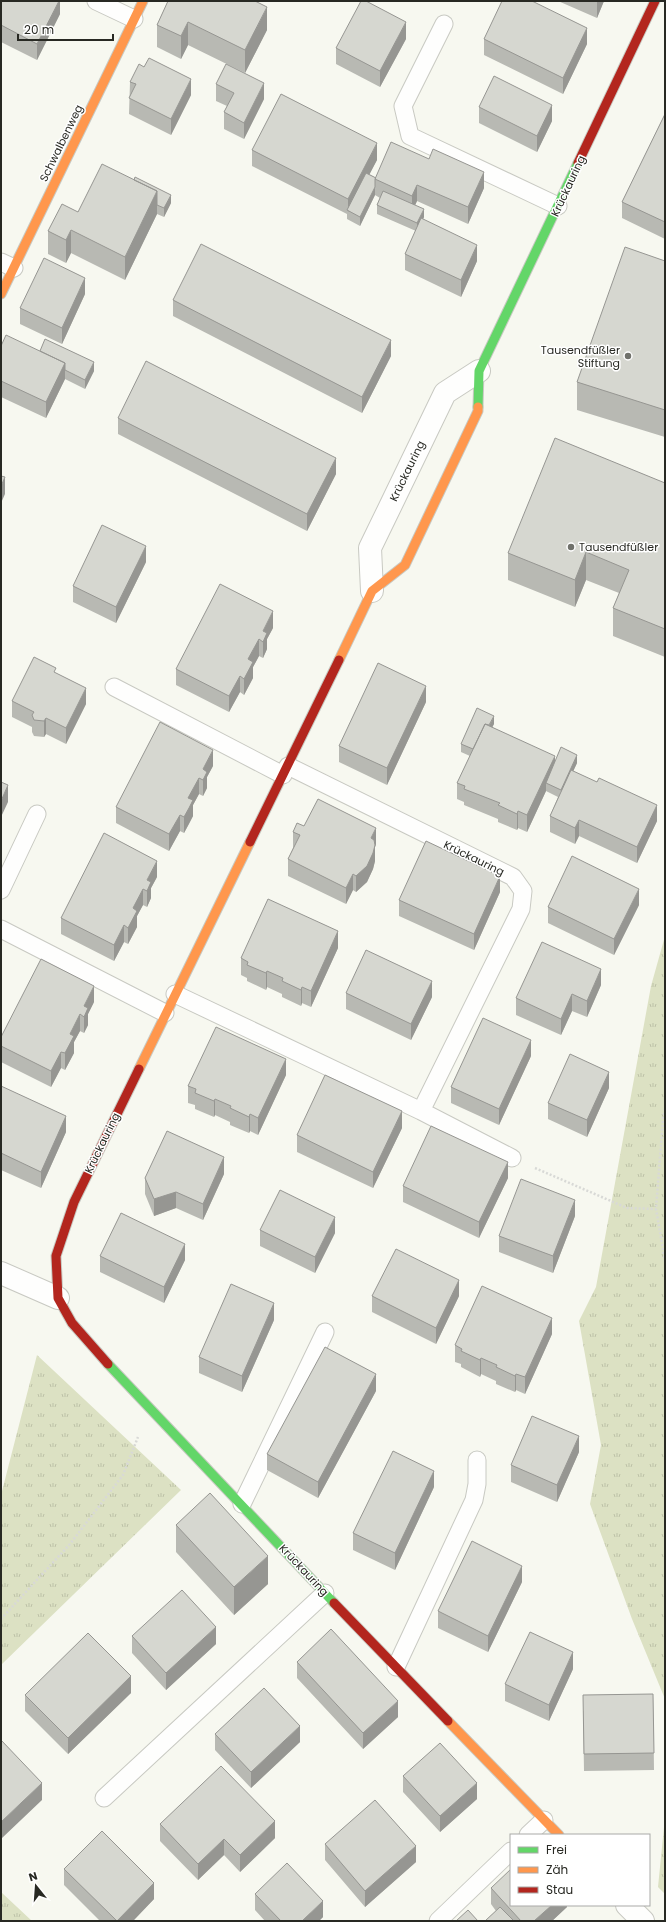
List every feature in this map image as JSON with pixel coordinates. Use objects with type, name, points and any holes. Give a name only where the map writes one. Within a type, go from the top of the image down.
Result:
[{"type":"street","name":"Schwalbenweg","points":[[1,294],[7,265],[143,1]]},
{"type":"street","name":"Krückauring","points":[[558,1834],[144,1403],[72,1323],[58,1298],[56,1256],[74,1202],[372,591],[404,565],[478,411],[479,371],[655,1]]},
{"type":"street","name":"Krückauring","points":[[372,591],[370,548],[391,504],[445,393],[479,371]]},
{"type":"street","points":[[1,1273],[58,1298]]},
{"type":"street","points":[[628,1906],[643,1921]]},
{"type":"lane","points":[[96,1],[134,19]]},
{"type":"lane","points":[[444,24],[404,106],[410,136],[558,206]]},
{"type":"lane","points":[[114,687],[286,770]]},
{"type":"lane","name":"Krückauring","points":[[286,770],[514,877],[523,891],[521,909],[421,1111]]},
{"type":"lane","points":[[1,890],[37,814]]},
{"type":"lane","points":[[1,929],[165,1013]]},
{"type":"lane","points":[[175,994],[421,1111],[512,1158]]},
{"type":"lane","points":[[242,1504],[324,1332]]},
{"type":"lane","points":[[396,1667],[474,1500],[477,1484],[477,1460]]},
{"type":"lane","points":[[104,1798],[325,1593]]},
{"type":"lane","points":[[529,1834],[544,1820]]},
{"type":"lane","points":[[438,1921],[510,1852]]},
{"type":"path","points":[[665,1109],[656,1209],[665,1261]]},
{"type":"path","points":[[512,1158],[627,1208],[656,1209]]},
{"type":"path","points":[[1,1619],[70,1544],[122,1475],[137,1438],[144,1403]]},
{"type":"green space","points":[[665,936],[665,1699],[632,1619],[590,1504],[601,1445],[579,1321],[596,1287],[651,986]]},
{"type":"green space","points":[[37,1355],[181,1490],[1,1665],[1,1495]]},
{"type":"green space","points":[[665,1817],[665,1894],[658,1887]]},
{"type":"green space","points":[[1,1892],[32,1921],[1,1921]]},
{"type":"building","points":[[1,1],[59,1],[37,44],[1,25]]},
{"type":"building","points":[[168,1],[255,1],[267,7],[245,50],[188,22],[181,36],[157,25]]},
{"type":"building","points":[[361,1],[366,1],[406,22],[380,71],[336,48]]},
{"type":"building","points":[[502,1],[532,1],[587,28],[563,78],[484,39]]},
{"type":"building","points":[[149,58],[191,79],[171,119],[129,98],[136,84],[130,82],[139,64],[144,67]]},
{"type":"building","points":[[226,64],[264,83],[244,123],[224,112],[234,93],[216,84]]},
{"type":"building","points":[[494,76],[552,105],[537,136],[479,107]]},
{"type":"building","points":[[281,94],[377,143],[348,199],[252,150]]},
{"type":"building","points":[[665,114],[665,222],[622,202]]},
{"type":"building","points":[[391,142],[429,159],[433,149],[484,172],[468,207],[417,185],[412,196],[375,179]]},
{"type":"building","points":[[102,164],[157,191],[125,257],[71,230],[66,240],[48,231],[62,204],[78,212]]},
{"type":"building","points":[[366,173],[376,178],[375,187],[360,217],[347,210]]},
{"type":"building","points":[[135,177],[171,195],[164,208],[157,205],[157,191],[134,180]]},
{"type":"building","points":[[383,191],[424,209],[417,223],[377,205]]},
{"type":"building","points":[[421,218],[477,245],[461,280],[405,254]]},
{"type":"building","points":[[201,244],[391,340],[362,397],[173,300]]},
{"type":"building","points":[[625,247],[665,261],[665,410],[577,382]]},
{"type":"building","points":[[44,258],[85,278],[62,328],[20,308]]},
{"type":"building","points":[[6,335],[65,363],[46,402],[1,381],[1,346]]},
{"type":"building","points":[[45,339],[94,362],[85,380],[65,370],[65,363],[40,351]]},
{"type":"building","points":[[146,361],[336,458],[307,514],[118,418]]},
{"type":"building","points":[[555,438],[665,483],[665,629],[613,608],[629,570],[586,552],[575,580],[508,553]]},
{"type":"building","points":[[1,476],[5,477],[1,486]]},
{"type":"building","points":[[102,525],[146,546],[116,607],[73,586]]},
{"type":"building","points":[[220,584],[273,611],[263,631],[267,633],[263,642],[259,639],[248,659],[253,662],[244,679],[240,676],[229,696],[176,669]]},
{"type":"building","points":[[34,657],[56,668],[54,672],[86,688],[66,728],[46,718],[44,721],[34,720],[32,715],[34,712],[12,701]]},
{"type":"building","points":[[378,663],[426,686],[387,768],[339,746]]},
{"type":"building","points":[[477,708],[494,716],[489,725],[485,724],[473,749],[461,744]]},
{"type":"building","points":[[160,722],[213,750],[203,769],[207,772],[203,780],[199,778],[188,798],[193,800],[189,808],[184,817],[180,815],[169,834],[116,807]]},
{"type":"building","points":[[485,724],[555,756],[527,815],[518,811],[517,814],[498,805],[500,803],[464,789],[465,786],[457,783]]},
{"type":"building","points":[[561,747],[577,755],[561,790],[546,783]]},
{"type":"building","points":[[571,770],[597,782],[599,778],[657,805],[637,847],[579,820],[575,828],[550,816]]},
{"type":"building","points":[[1,782],[8,785],[1,801]]},
{"type":"building","points":[[318,799],[376,828],[371,838],[374,840],[375,845],[367,866],[356,876],[353,874],[346,888],[288,859],[300,835],[293,832],[297,823],[304,826]]},
{"type":"building","points":[[104,833],[157,861],[147,880],[151,882],[147,891],[143,889],[133,908],[137,911],[128,928],[124,925],[114,945],[61,918]]},
{"type":"building","points":[[426,841],[500,876],[474,934],[399,900]]},
{"type":"building","points":[[572,856],[639,889],[614,939],[548,907]]},
{"type":"building","points":[[268,899],[338,931],[311,991],[302,987],[301,990],[282,981],[283,978],[247,965],[248,962],[241,958]]},
{"type":"building","points":[[542,942],[601,969],[587,1001],[572,994],[561,1019],[516,998]]},
{"type":"building","points":[[366,950],[432,981],[411,1024],[346,993]]},
{"type":"building","points":[[41,959],[94,986],[84,1006],[88,1008],[84,1017],[80,1014],[70,1034],[74,1036],[65,1053],[61,1052],[51,1071],[1,1046],[1,1037]]},
{"type":"building","points":[[483,1018],[531,1040],[499,1109],[451,1087]]},
{"type":"building","points":[[216,1027],[286,1059],[258,1118],[250,1114],[249,1117],[230,1108],[231,1106],[195,1093],[196,1089],[188,1086]]},
{"type":"building","points":[[570,1054],[609,1072],[587,1120],[548,1103]]},
{"type":"building","points":[[325,1075],[402,1111],[373,1172],[297,1135]]},
{"type":"building","points":[[1,1086],[66,1116],[41,1172],[1,1153]]},
{"type":"building","points":[[431,1126],[508,1162],[479,1222],[403,1186]]},
{"type":"building","points":[[167,1131],[224,1157],[203,1204],[176,1192],[154,1199],[145,1178]]},
{"type":"building","points":[[521,1179],[575,1200],[553,1256],[499,1236]]},
{"type":"building","points":[[280,1190],[335,1217],[315,1257],[260,1230]]},
{"type":"building","points":[[121,1213],[185,1244],[164,1287],[100,1256]]},
{"type":"building","points":[[396,1249],[459,1280],[436,1328],[372,1296]]},
{"type":"building","points":[[231,1284],[274,1303],[242,1376],[199,1357]]},
{"type":"building","points":[[482,1286],[552,1318],[525,1377],[516,1374],[515,1376],[496,1367],[497,1365],[481,1358],[480,1360],[461,1351],[462,1349],[455,1345]]},
{"type":"building","points":[[325,1347],[376,1374],[318,1482],[267,1454]]},
{"type":"building","points":[[532,1416],[579,1436],[557,1485],[511,1465]]},
{"type":"building","points":[[393,1451],[434,1471],[395,1553],[353,1533]]},
{"type":"building","points":[[210,1493],[268,1556],[234,1587],[176,1525]]},
{"type":"building","points":[[472,1541],[522,1566],[488,1636],[438,1611]]},
{"type":"building","points":[[182,1590],[216,1627],[166,1673],[132,1636]]},
{"type":"building","points":[[331,1629],[398,1701],[363,1733],[297,1662]]},
{"type":"building","points":[[530,1632],[573,1652],[549,1705],[505,1684]]},
{"type":"building","points":[[88,1633],[131,1676],[68,1738],[25,1695]]},
{"type":"building","points":[[264,1688],[300,1726],[251,1772],[215,1734]]},
{"type":"building","points":[[653,1694],[654,1753],[584,1754],[583,1695]]},
{"type":"building","points":[[1,1740],[42,1783],[1,1822]]},
{"type":"building","points":[[440,1743],[477,1783],[440,1816],[403,1776]]},
{"type":"building","points":[[221,1766],[275,1821],[240,1855],[224,1839],[198,1864],[160,1824]]},
{"type":"building","points":[[375,1800],[416,1846],[365,1891],[325,1844]]},
{"type":"building","points":[[102,1831],[154,1883],[117,1921],[64,1869]]},
{"type":"building","points":[[287,1863],[323,1901],[302,1921],[281,1921],[255,1894]]},
{"type":"building","points":[[510,1870],[510,1906],[551,1906],[534,1921],[521,1921],[491,1888]]},
{"type":"building","points":[[500,1907],[514,1921],[485,1921]]},
{"type":"building","points":[[468,1910],[478,1921],[456,1921]]},
{"type":"traffic: fast","points":[[478,407],[479,371],[578,163]]},
{"type":"traffic: fast","points":[[108,1364],[334,1603]]},
{"type":"traffic: slow","points":[[1,294],[143,1]]},
{"type":"traffic: slow","points":[[339,660],[372,591],[405,565],[478,411],[478,407]]},
{"type":"traffic: slow","points":[[139,1069],[250,842]]},
{"type":"traffic: slow","points":[[448,1721],[558,1834]]},
{"type":"traffic: jam","points":[[578,163],[655,1]]},
{"type":"traffic: jam","points":[[250,842],[339,660]]},
{"type":"traffic: jam","points":[[108,1364],[72,1323],[58,1298],[56,1256],[74,1202],[139,1069]]},
{"type":"traffic: jam","points":[[334,1603],[448,1721]]},
{"type":"place","name":"Tausendfüßler Stiftung","points":[[628,356]]},
{"type":"place","name":"Tausendfüßler","points":[[571,547]]}]
